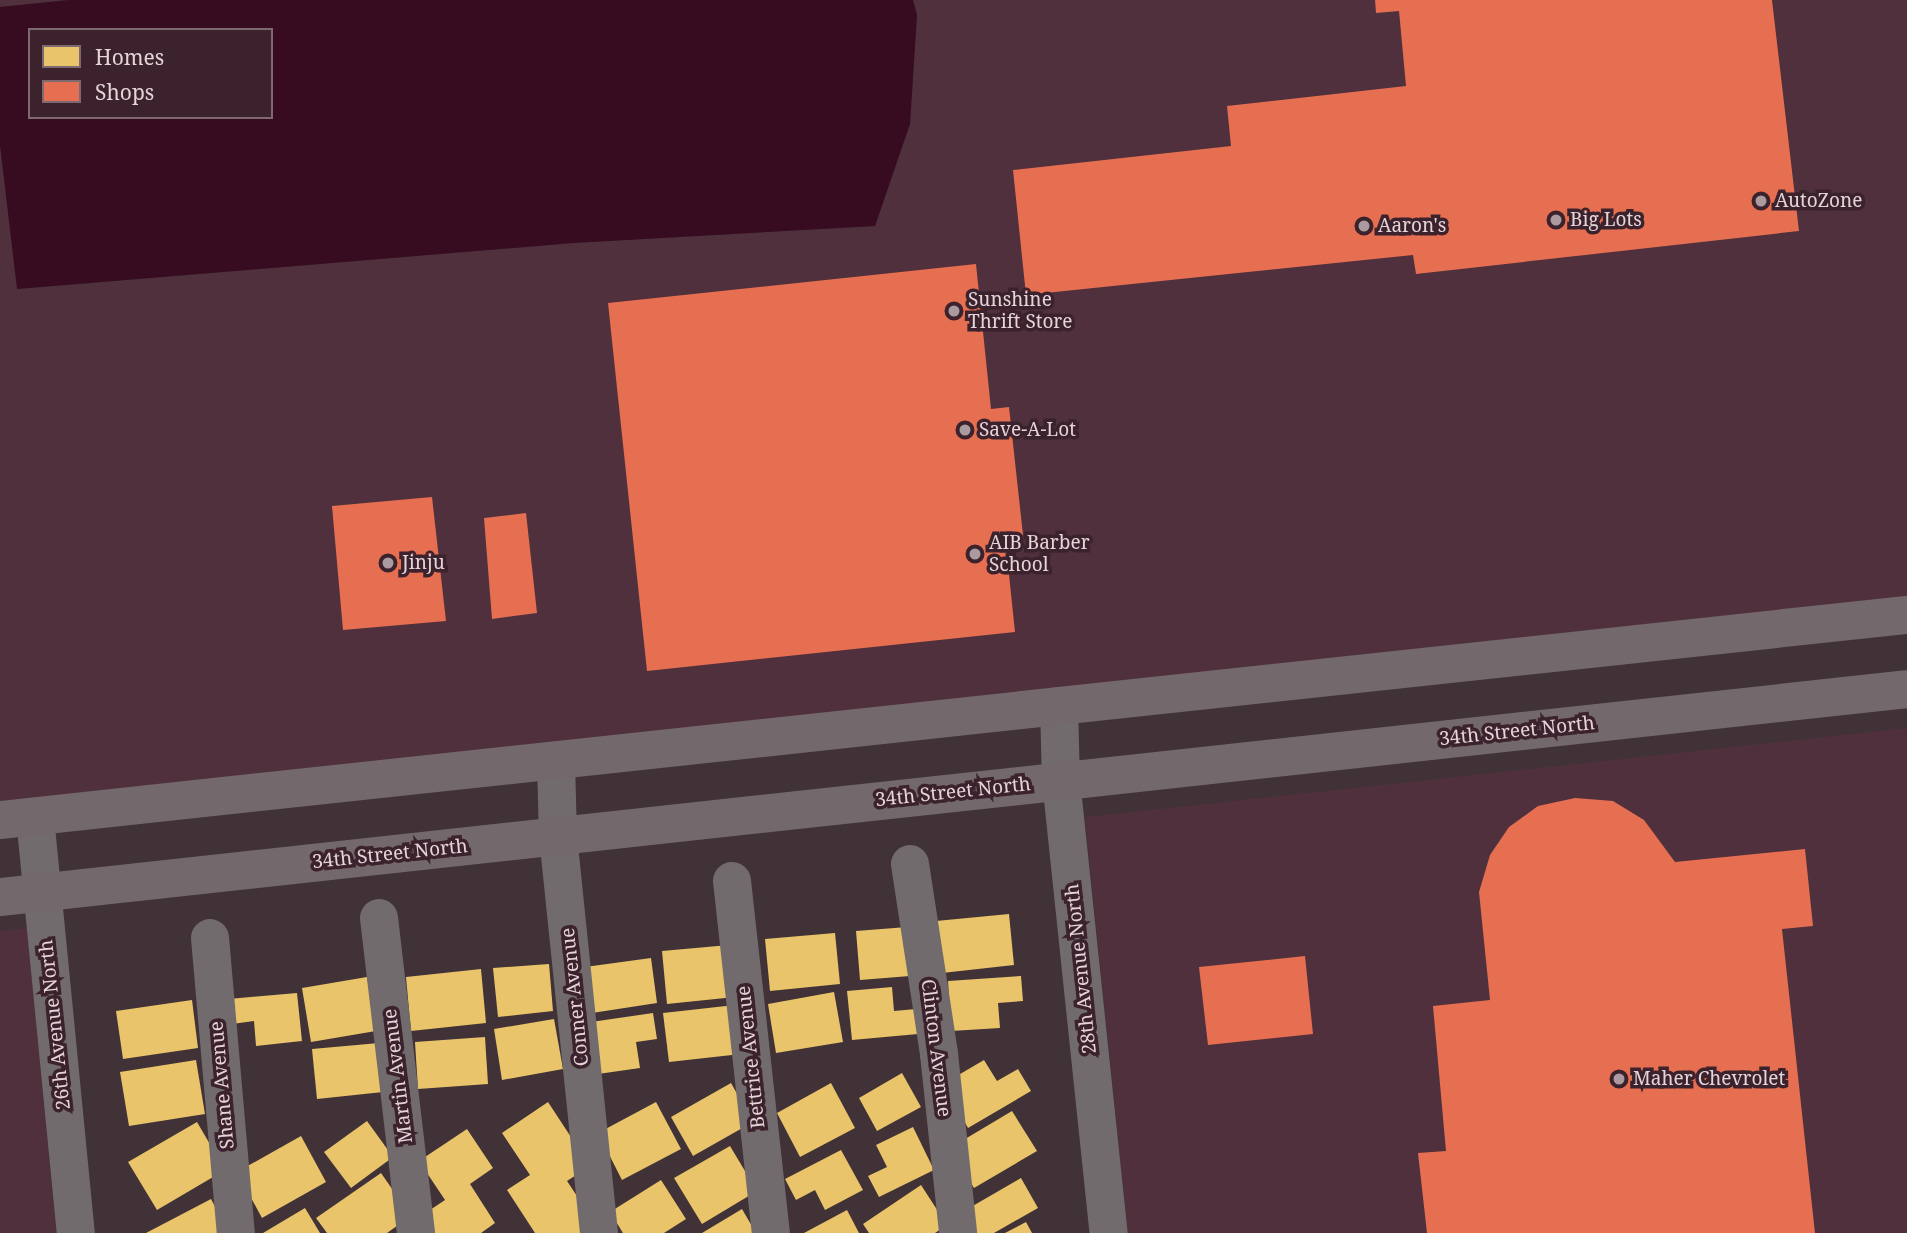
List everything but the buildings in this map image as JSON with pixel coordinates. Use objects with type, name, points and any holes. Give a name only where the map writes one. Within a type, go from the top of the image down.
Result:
[{"type":"highway","points":[[18,818],[1907,615]]},
{"type":"highway","name":"34th Street North","points":[[0,897],[1907,689]]},
{"type":"street","name":"28th Avenue North","points":[[1059,706],[1061,780],[1109,1233]]},
{"type":"street","name":"Conner Avenue","points":[[556,761],[558,836],[599,1233]]},
{"type":"street","name":"26th Avenue North","points":[[18,818],[42,892],[76,1233]]},
{"type":"street","name":"Clinton Avenue","points":[[910,864],[939,1054],[958,1233]]},
{"type":"street","name":"Bettrice Avenue","points":[[732,881],[771,1233]]},
{"type":"street","name":"Martin Avenue","points":[[379,918],[416,1233]]},
{"type":"street","name":"Shane Avenue","points":[[211,938],[236,1233]]},
{"type":"shaded area","points":[[0,0],[69,0],[0,7]]},
{"type":"shaded area","points":[[69,0],[913,0],[917,15],[910,124],[875,226],[573,243],[17,289],[0,145],[0,7]]},
{"type":"shaded area","points":[[913,0],[1907,0],[1907,597],[0,804],[0,145],[18,289],[573,243],[875,226],[910,124],[917,15]]},
{"type":"shaded area","points":[[1907,728],[1907,1233],[1128,1233],[1085,817]]},
{"type":"shaded area","points":[[27,928],[57,1233],[0,1233],[0,931]]},
{"type":"place","name":"AutoZone","points":[[1761,201]]},
{"type":"place","name":"Big Lots","points":[[1556,220]]},
{"type":"place","name":"Aaron's","points":[[1364,226]]},
{"type":"place","name":"Sunshine Thrift Store","points":[[954,311]]},
{"type":"place","name":"Save-A-Lot","points":[[965,430]]},
{"type":"place","name":"AIB Barber School","points":[[975,554]]},
{"type":"place","name":"Jinju","points":[[388,563]]},
{"type":"place","name":"Maher Chevrolet","points":[[1619,1079]]}]
